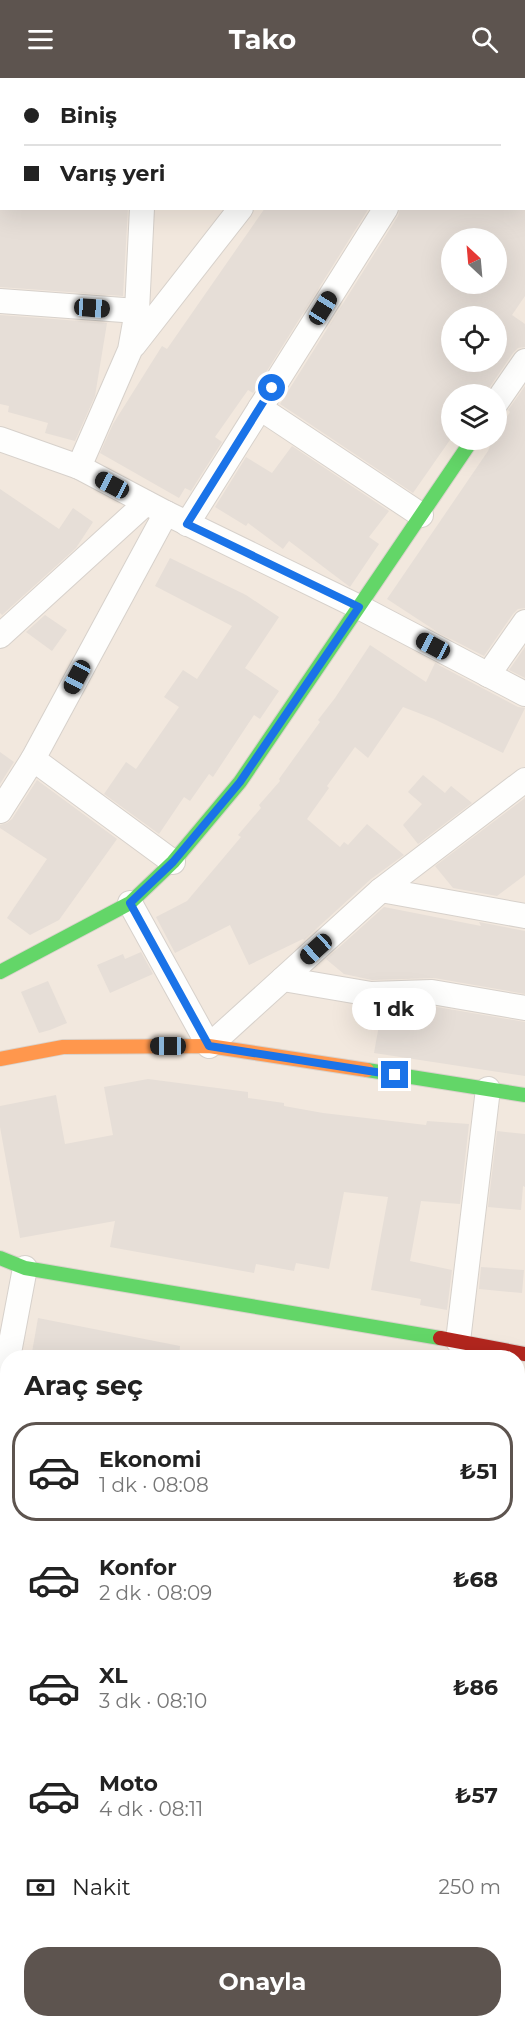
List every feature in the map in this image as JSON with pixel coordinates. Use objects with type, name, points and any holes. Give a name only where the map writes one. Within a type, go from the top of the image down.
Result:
[{"type":"street","points":[[79,467],[130,350],[137,311],[142,210]]},
{"type":"street","points":[[130,350],[239,210]]},
{"type":"street","points":[[2,630],[166,513],[260,408],[385,210]]},
{"type":"street","points":[[0,301],[137,311]]},
{"type":"street","points":[[507,387],[525,361]]},
{"type":"street","points":[[260,408],[421,515]]},
{"type":"street","points":[[0,439],[79,467],[166,513],[359,607],[525,694]]},
{"type":"street","points":[[0,972],[130,903],[173,862],[240,782],[465,450]]},
{"type":"street","points":[[0,812],[33,759],[166,513]]},
{"type":"street","points":[[488,675],[525,622]]},
{"type":"street","points":[[33,759],[173,862]]},
{"type":"street","points":[[209,1046],[381,890],[525,780]]},
{"type":"street","points":[[381,890],[525,916]]},
{"type":"street","points":[[130,903],[209,1046]]},
{"type":"street","points":[[283,979],[371,993],[432,992],[525,1008]]},
{"type":"street","points":[[0,1059],[63,1047],[209,1046],[525,1095]]},
{"type":"street","points":[[458,1341],[488,1089]]},
{"type":"street","points":[[0,1258],[25,1268],[504,1350]]},
{"type":"street","points":[[10,1350],[25,1268]]},
{"type":"shaded area","points":[[0,210],[525,210],[525,1350],[0,1350]]},
{"type":"building","points":[[0,210],[128,210],[123,296],[0,287]]},
{"type":"building","points":[[264,210],[368,210],[253,393],[248,390],[215,437],[222,442],[191,491],[185,488],[179,498],[100,453],[113,424],[162,346],[167,349]]},
{"type":"building","points":[[400,210],[525,210],[525,296],[512,315],[525,324],[525,347],[518,348],[507,362],[507,306],[441,306],[441,372],[500,372],[492,384],[441,384],[441,450],[443,450],[413,493],[280,404],[398,216]]},
{"type":"building","points":[[0,315],[107,323],[95,396],[75,441],[45,433],[48,423],[8,412],[9,406],[0,404]]},
{"type":"building","points":[[525,386],[525,608],[518,609],[513,614],[484,656],[439,633],[387,599],[488,450],[507,450],[507,416],[510,412],[508,410]]},
{"type":"building","points":[[292,446],[389,511],[369,537],[379,544],[350,587],[289,541],[283,549],[248,523],[246,526],[215,507],[246,457],[272,473]]},
{"type":"building","points":[[0,489],[59,529],[73,508],[93,522],[76,548],[2,615],[0,613]]},
{"type":"building","points":[[170,558],[246,595],[279,617],[245,668],[279,691],[260,719],[254,715],[213,777],[209,774],[190,801],[184,797],[159,834],[104,794],[126,762],[136,769],[179,707],[164,697],[183,670],[197,679],[232,626],[155,586]]},
{"type":"building","points":[[45,615],[67,630],[52,651],[26,632]]},
{"type":"building","points":[[370,645],[426,682],[435,663],[518,707],[525,708],[503,753],[434,719],[403,707],[368,758],[355,747],[307,819],[340,847],[344,842],[348,845],[367,824],[404,855],[371,879],[304,940],[249,965],[230,925],[175,953],[156,917],[187,901],[241,837],[238,835],[261,808],[259,805],[280,781],[279,779],[320,722],[318,720]]},
{"type":"building","points":[[525,647],[525,678],[509,670]]},
{"type":"building","points":[[0,752],[14,762],[0,784]]},
{"type":"building","points":[[423,775],[445,793],[451,786],[472,803],[418,844],[403,825],[422,804],[408,792]]},
{"type":"building","points":[[37,780],[117,839],[59,920],[30,935],[7,918],[47,859],[0,828],[0,825],[12,819]]},
{"type":"building","points":[[525,798],[525,875],[497,896],[453,888],[435,866]]},
{"type":"building","points":[[384,907],[481,926],[479,922],[525,931],[525,994],[434,978],[372,980],[344,974],[326,959]]},
{"type":"building","points":[[141,952],[153,974],[110,993],[97,965],[123,954],[125,959]]},
{"type":"building","points":[[48,981],[67,1023],[39,1033],[21,992]]},
{"type":"building","points":[[431,1006],[525,1022],[525,1076],[374,1053],[382,1008]]},
{"type":"building","points":[[148,1079],[248,1092],[248,1098],[284,1103],[284,1106],[323,1113],[426,1125],[427,1121],[469,1124],[460,1204],[421,1201],[410,1261],[452,1270],[447,1310],[420,1305],[421,1299],[371,1290],[388,1197],[344,1192],[329,1269],[296,1263],[294,1271],[256,1264],[254,1273],[110,1247],[115,1221],[20,1238],[0,1127],[0,1106],[56,1095],[65,1144],[113,1135],[104,1087]]},
{"type":"building","points":[[497,1131],[525,1134],[525,1187],[523,1186],[521,1210],[488,1207]]},
{"type":"building","points":[[481,1267],[524,1270],[522,1293],[479,1289]]},
{"type":"building","points":[[38,1318],[180,1346],[180,1350],[32,1350]]},
{"type":"traffic: fast","points":[[0,972],[130,903],[173,862],[240,782],[465,450]]},
{"type":"traffic: fast","points":[[367,1070],[525,1095]]},
{"type":"traffic: fast","points":[[0,1258],[25,1268],[440,1338]]},
{"type":"traffic: slow","points":[[0,1059],[63,1047],[209,1046],[367,1070]]},
{"type":"traffic: jam","points":[[440,1338],[504,1350]]},
{"type":"route","points":[[272,388],[187,524],[359,607],[240,782],[173,862],[130,903],[209,1046],[395,1075]]}]
